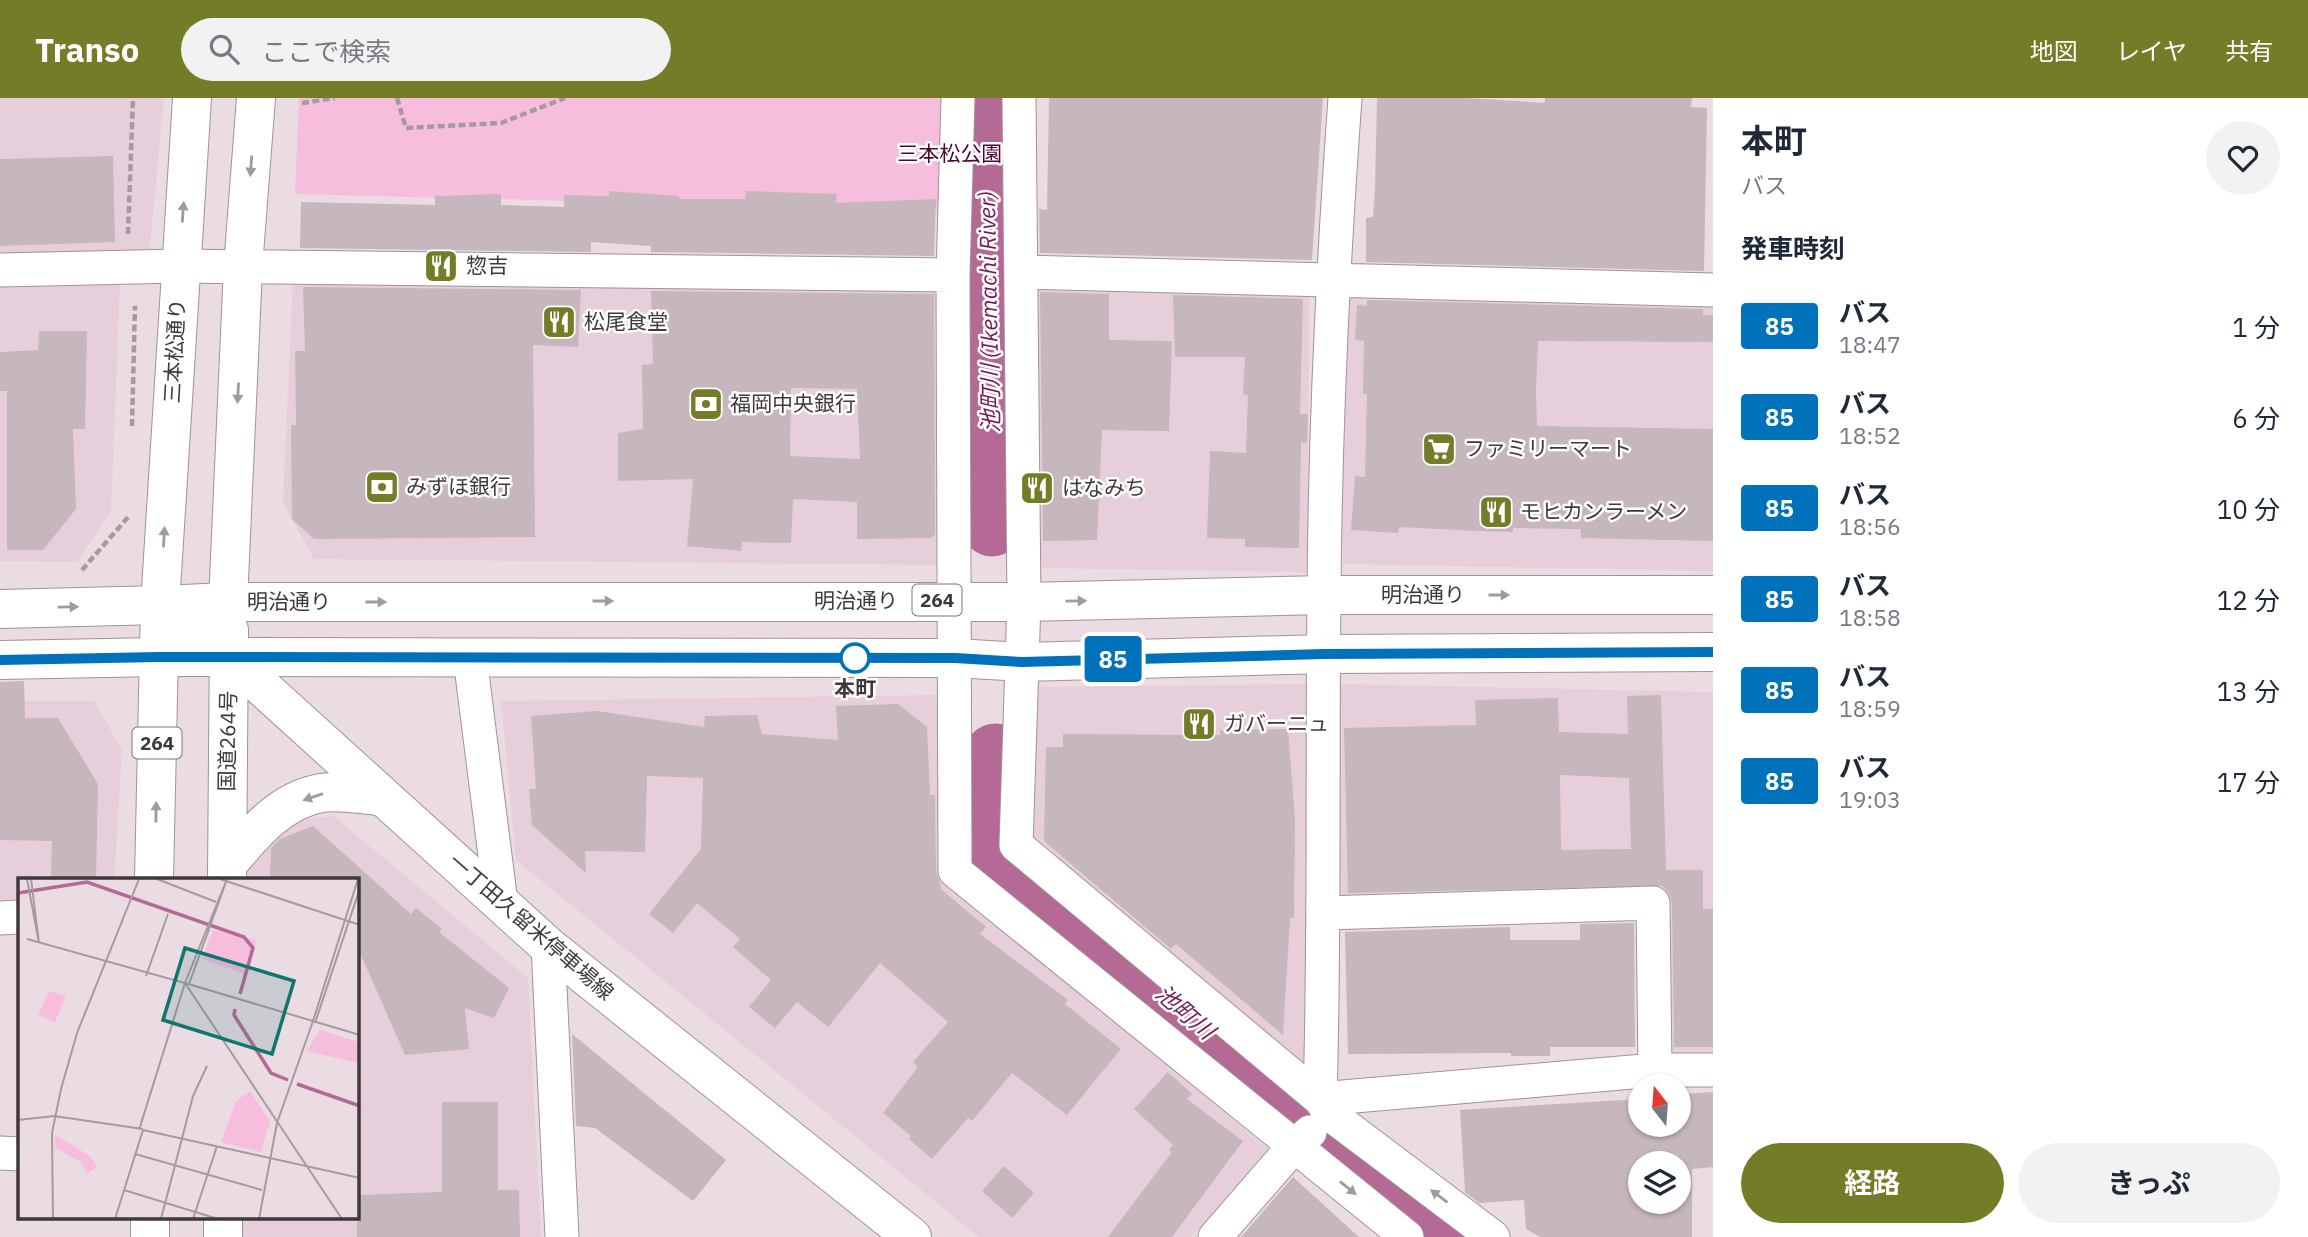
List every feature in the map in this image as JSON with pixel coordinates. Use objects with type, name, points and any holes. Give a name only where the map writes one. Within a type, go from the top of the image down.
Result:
[{"type":"main road","name":"三本松通り","points":[[160,605],[179,266],[192,98]]},
{"type":"main road","points":[[228,602],[243,267],[256,98]]},
{"type":"main road","name":"明治通り","points":[[0,609],[228,602],[1024,602],[1324,595],[1713,594]]},
{"type":"main road","points":[[1598,595],[1601,653]]},
{"type":"main road","name":"国道264号","points":[[227,872],[228,602]]},
{"type":"main road","name":"264","points":[[154,878],[160,605]]},
{"type":"main road","name":"一丁田久留米停車場線","points":[[160,605],[229,657],[548,946],[912,1237]]},
{"type":"main road","points":[[0,660],[159,657],[955,658],[1022,662],[1324,654],[1713,652]]},
{"type":"main road","points":[[227,872],[257,830],[281,810],[321,793],[381,796]]},
{"type":"street","points":[[958,98],[953,275],[955,872],[1408,1237]]},
{"type":"street","points":[[1019,98],[1024,602],[1016,845],[1325,1107],[1493,1237]]},
{"type":"street","points":[[1215,1237],[1325,1107],[1324,595],[1331,280],[1345,98]]},
{"type":"street","points":[[0,270],[179,266],[953,275]]},
{"type":"street","points":[[1022,272],[1713,290]]},
{"type":"street","points":[[470,658],[501,904]]},
{"type":"street","points":[[1325,913],[1653,903],[1655,1070]]},
{"type":"street","points":[[0,918],[18,917]]},
{"type":"street","points":[[548,946],[562,1237]]},
{"type":"street","points":[[1325,1107],[1655,1070],[1713,1070]]},
{"type":"street","points":[[0,1153],[18,1154]]},
{"type":"path","points":[[128,236],[134,98]]},
{"type":"path","points":[[302,103],[343,98]]},
{"type":"path","points":[[397,98],[406,128],[501,123],[565,98]]},
{"type":"path","points":[[131,432],[135,306]]},
{"type":"path","points":[[77,576],[129,516],[129,502]]},
{"type":"shaded area","points":[[0,98],[164,98],[149,256],[0,259]]},
{"type":"shaded area","points":[[293,278],[941,284],[942,565],[314,559],[283,503]]},
{"type":"shaded area","points":[[1035,282],[1309,288],[1308,572],[1035,568]]},
{"type":"shaded area","points":[[120,283],[111,510],[77,562],[0,561],[0,284]]},
{"type":"shaded area","points":[[1340,289],[1713,303],[1713,571],[1343,564]]},
{"type":"shaded area","points":[[1310,684],[1311,1069],[1033,840],[1038,687]]},
{"type":"shaded area","points":[[1337,684],[1713,692],[1713,1060],[1665,1059],[1658,895],[1334,902]]},
{"type":"shaded area","points":[[937,695],[944,880],[1268,1149],[1191,1237],[979,1237],[516,860],[501,701]]},
{"type":"shaded area","points":[[0,701],[94,701],[122,750],[114,878],[18,878],[18,905],[0,906]]},
{"type":"shaded area","points":[[333,816],[528,978],[541,1237],[240,1237],[240,1220],[359,1220],[359,878],[242,878],[242,863],[297,820]]},
{"type":"green space","name":"三本松公園","points":[[299,98],[1005,98],[1010,212],[295,194]]},
{"type":"building","points":[[1049,98],[1323,98],[1312,260],[1040,253],[1039,209],[1047,210]]},
{"type":"building","points":[[1377,98],[1466,98],[1545,103],[1545,98],[1692,98],[1691,107],[1707,108],[1704,271],[1366,262],[1366,218],[1373,217],[1375,189]]},
{"type":"building","points":[[113,156],[115,242],[0,246],[0,159]]},
{"type":"building","points":[[609,191],[679,196],[679,199],[745,199],[746,191],[837,194],[836,203],[936,199],[934,256],[651,252],[651,246],[591,242],[591,252],[300,248],[301,202],[435,205],[435,196],[501,194],[501,205],[564,207],[564,195],[609,196]]},
{"type":"building","points":[[303,287],[581,290],[578,347],[533,345],[535,537],[314,539],[292,519],[291,425],[296,425],[295,351],[305,351]]},
{"type":"building","points":[[651,291],[934,294],[935,534],[931,538],[857,539],[857,502],[793,499],[791,543],[742,542],[741,551],[687,546],[693,479],[618,481],[618,433],[643,429],[642,365],[653,364]],"holes":[[[791,388],[857,389],[860,459],[790,456]]]},
{"type":"building","points":[[1040,292],[1109,294],[1109,340],[1172,341],[1169,431],[1102,430],[1097,540],[1043,541]]},
{"type":"building","points":[[1173,295],[1303,299],[1300,414],[1308,414],[1307,443],[1301,442],[1299,548],[1245,547],[1245,539],[1207,538],[1210,451],[1246,453],[1248,395],[1243,394],[1245,357],[1175,357]]},
{"type":"building","points":[[1367,300],[1703,309],[1703,315],[1713,315],[1713,342],[1538,341],[1536,391],[1537,426],[1713,429],[1713,541],[1581,538],[1581,529],[1513,528],[1513,532],[1399,527],[1398,533],[1351,530],[1355,476],[1365,477],[1367,394],[1363,394],[1364,341],[1355,340],[1357,305],[1367,306]]},
{"type":"building","points":[[39,331],[87,331],[85,429],[73,429],[76,509],[43,550],[7,550],[7,391],[0,391],[0,352],[38,350]]},
{"type":"building","points":[[24,681],[25,718],[58,718],[98,784],[96,878],[51,877],[52,841],[0,840],[0,682]]},
{"type":"building","points":[[1661,695],[1666,870],[1703,870],[1703,909],[1713,909],[1713,1047],[1674,1047],[1672,903],[1669,893],[1662,886],[1348,893],[1344,728],[1476,725],[1475,700],[1558,698],[1559,732],[1628,734],[1627,696]],"holes":[[[1560,775],[1629,778],[1631,849],[1561,850]]]},
{"type":"building","points":[[898,704],[927,727],[930,795],[935,795],[936,871],[942,890],[986,927],[980,934],[1068,1000],[1065,1004],[1121,1049],[1067,1115],[1012,1073],[972,1121],[968,1118],[932,1159],[909,1139],[911,1136],[883,1113],[918,1067],[913,1062],[948,1022],[880,963],[828,1027],[797,1002],[775,1028],[749,1007],[771,980],[733,947],[740,939],[697,903],[673,933],[649,914],[701,849],[703,778],[647,776],[645,852],[585,851],[586,873],[532,825],[529,789],[536,789],[531,716],[597,711],[704,727],[705,716],[757,715],[762,734],[838,740],[836,706]]},
{"type":"building","points":[[1288,729],[1295,820],[1294,918],[1290,918],[1283,1035],[1176,944],[1171,949],[1044,841],[1046,747],[1063,747],[1063,734],[1220,735],[1220,730]]},
{"type":"building","points":[[313,826],[411,914],[416,908],[442,929],[439,932],[509,988],[494,1018],[465,1008],[469,1049],[405,1055],[359,951],[359,878],[270,878],[271,848],[280,839]]},
{"type":"building","points":[[1634,923],[1635,1047],[1550,1047],[1550,1056],[1511,1056],[1511,1053],[1348,1054],[1345,932],[1510,927],[1510,940],[1580,940],[1580,924]]},
{"type":"building","points":[[572,1034],[726,1160],[693,1201],[595,1128],[576,1126]]},
{"type":"building","points":[[1168,1072],[1192,1094],[1187,1099],[1243,1141],[1172,1237],[1108,1237],[1172,1152],[1169,1150],[1173,1145],[1134,1109]]},
{"type":"building","points":[[1713,1092],[1713,1167],[1692,1169],[1692,1237],[1540,1237],[1526,1229],[1524,1200],[1479,1203],[1465,1192],[1460,1110],[1628,1100],[1628,1138],[1690,1138],[1691,1093]]},
{"type":"building","points":[[442,1102],[498,1102],[498,1190],[519,1190],[520,1237],[357,1237],[359,1195],[442,1192]]},
{"type":"building","points":[[1004,1166],[1034,1193],[1012,1218],[982,1191]]},
{"type":"building","points":[[1293,1177],[1359,1237],[1241,1237]]},
{"type":"waterway","name":"池町川 (Ikemachi River)","points":[[987,98],[992,526]]},
{"type":"waterway","name":"池町川","points":[[995,754],[996,849],[1446,1237]]},
{"type":"bus line","name":"85","points":[[0,660],[159,657],[955,658],[1022,662],[1324,654],[1713,652]]},
{"type":"place","name":"惣吉","points":[[441,266]]},
{"type":"place","name":"松尾食堂","points":[[559,322]]},
{"type":"place","name":"福岡中央銀行","points":[[706,404]]},
{"type":"place","name":"ファミリーマート","points":[[1439,449]]},
{"type":"place","name":"みずほ銀行","points":[[382,487]]},
{"type":"place","name":"はなみち","points":[[1037,488]]},
{"type":"place","name":"モヒカンラーメン","points":[[1496,512]]},
{"type":"place","name":"本町","points":[[855,658]]},
{"type":"place","name":"ガバーニュ","points":[[1199,724]]}]
